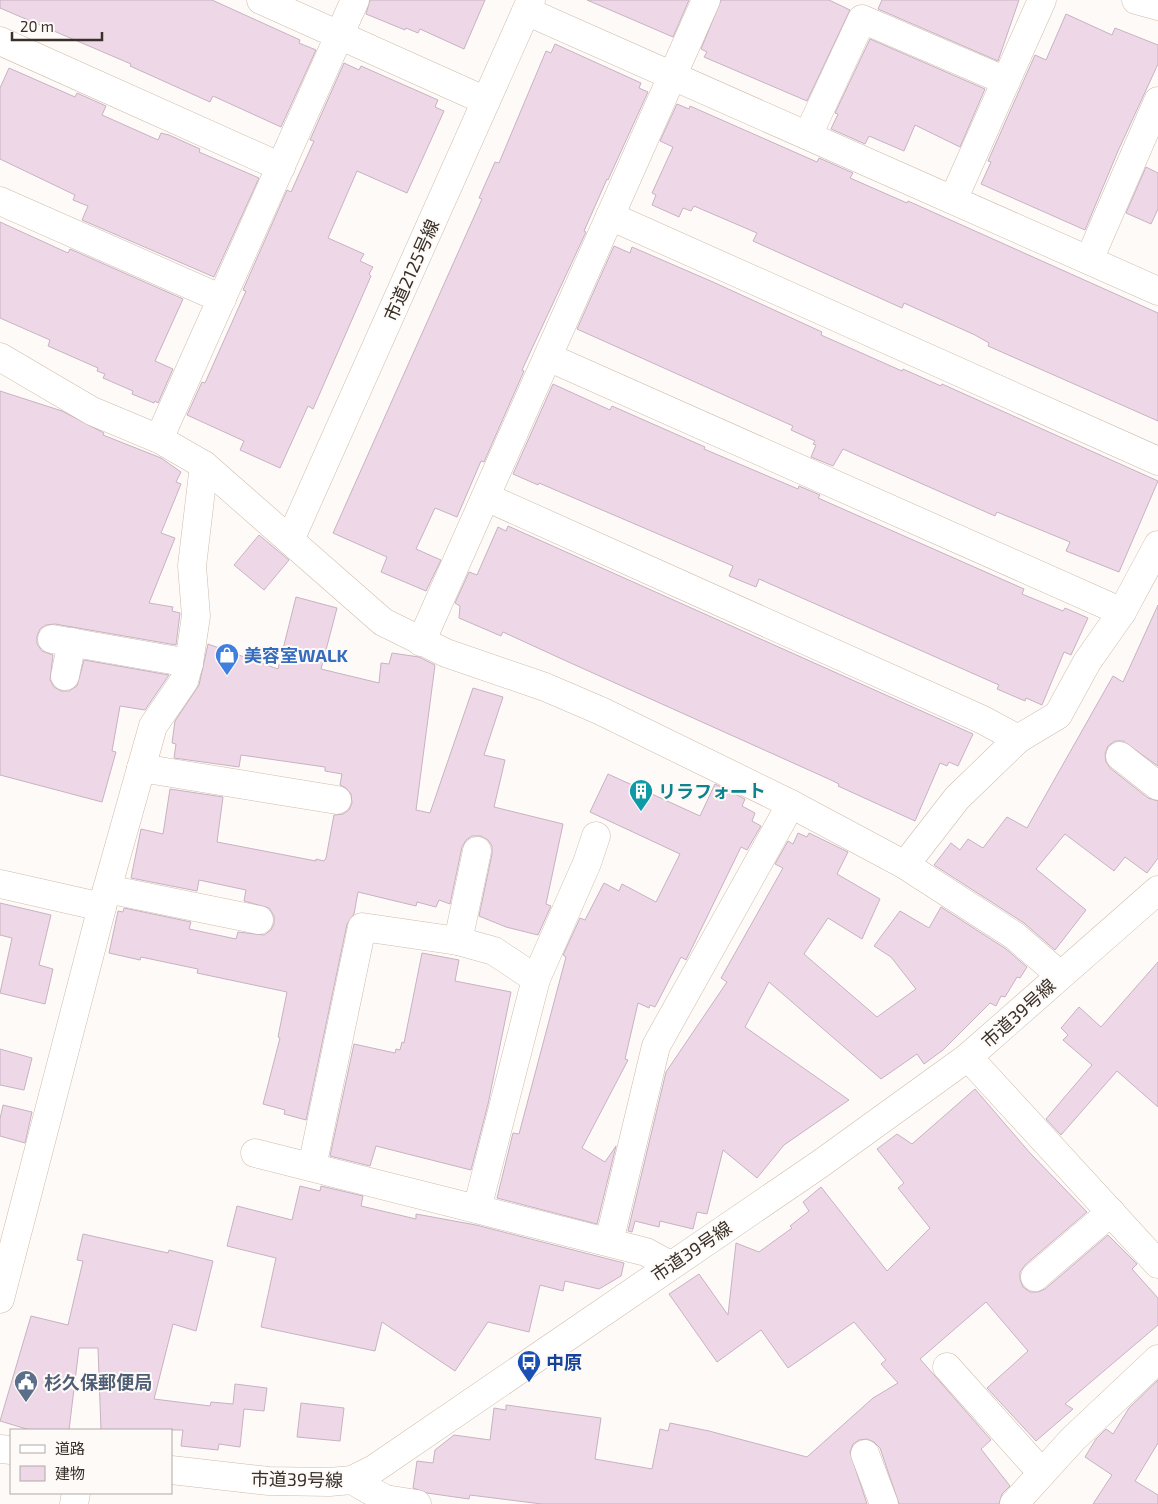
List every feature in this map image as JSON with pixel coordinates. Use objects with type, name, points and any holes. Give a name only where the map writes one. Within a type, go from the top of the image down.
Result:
[{"type":"street","points":[[260,0],[486,101]]},
{"type":"street","points":[[159,439],[355,0]]},
{"type":"street","points":[[421,642],[706,0]]},
{"type":"street","points":[[953,200],[1042,0]]},
{"type":"street","points":[[1136,0],[1158,6]]},
{"type":"street","points":[[529,6],[672,76],[1158,291]]},
{"type":"street","name":"市道2125号線","points":[[290,540],[529,6]]},
{"type":"street","points":[[808,135],[862,19],[1006,81]]},
{"type":"street","points":[[0,41],[281,167]]},
{"type":"street","points":[[1089,260],[1158,101]]},
{"type":"street","points":[[0,201],[222,299]]},
{"type":"street","points":[[610,216],[1158,462]]},
{"type":"street","points":[[0,357],[92,411],[159,439],[204,465],[383,622],[446,654],[545,687],[600,711],[791,804],[905,865],[1015,936],[1060,975]]},
{"type":"street","points":[[548,357],[1122,612]]},
{"type":"street","points":[[0,1299],[105,898],[153,726],[184,680],[189,663],[196,616],[192,566],[204,465]]},
{"type":"street","points":[[486,496],[983,720],[1018,739]]},
{"type":"street","points":[[905,865],[957,798],[1018,739],[1058,716],[1087,662],[1122,612],[1158,544]]},
{"type":"street","points":[[66,676],[62,641],[189,663]]},
{"type":"street","points":[[1120,756],[1158,786]]},
{"type":"street","points":[[141,768],[337,800]]},
{"type":"street","points":[[609,1242],[656,1046],[791,804]]},
{"type":"street","points":[[477,1210],[536,979],[587,864],[596,836]]},
{"type":"street","points":[[458,941],[478,851]]},
{"type":"street","points":[[0,884],[259,920]]},
{"type":"street","name":"市道39号線","points":[[172,1470],[269,1481],[329,1482],[352,1492],[404,1450],[670,1265],[820,1164],[968,1058],[1158,890]]},
{"type":"street","points":[[312,1167],[362,927],[458,941],[494,951],[536,979]]},
{"type":"street","points":[[968,1058],[1158,1264]]},
{"type":"street","points":[[255,1153],[609,1242],[646,1252],[670,1265]]},
{"type":"street","points":[[1034,1277],[1110,1212]]},
{"type":"street","points":[[1014,1504],[1073,1440],[1158,1359]]},
{"type":"street","points":[[947,1367],[1042,1473]]},
{"type":"street","points":[[865,1454],[884,1504]]},
{"type":"street","points":[[352,1492],[417,1504]]},
{"type":"building","points":[[0,0],[212,0],[300,40],[299,43],[316,50],[281,127],[213,96],[210,102],[130,66],[131,64],[0,8]]},
{"type":"building","points":[[370,0],[485,0],[464,49],[420,29],[418,33],[406,28],[405,30],[366,14]]},
{"type":"building","points":[[587,0],[689,0],[673,37]]},
{"type":"building","points":[[721,0],[829,0],[850,10],[807,101],[704,57],[707,52],[701,49]]},
{"type":"building","points":[[882,0],[1019,0],[998,61],[878,9]]},
{"type":"building","points":[[1066,14],[1112,35],[1115,28],[1158,45],[1158,64],[1118,151],[1085,230],[981,184],[991,162],[988,161],[1035,55],[1046,60]]},
{"type":"building","points":[[870,39],[985,89],[960,147],[915,125],[904,151],[869,136],[865,144],[831,129],[838,114],[835,113]]},
{"type":"building","points":[[555,44],[641,83],[639,88],[648,92],[522,370],[524,371],[484,462],[481,461],[457,517],[435,508],[416,549],[441,560],[426,591],[381,572],[387,557],[333,533],[482,199],[479,198],[495,162],[499,163],[546,51],[551,53]]},
{"type":"building","points":[[344,63],[359,70],[361,66],[438,100],[435,107],[444,111],[407,193],[357,171],[328,238],[364,254],[360,261],[373,267],[369,274],[371,276],[313,409],[308,406],[280,468],[240,450],[244,441],[187,415],[202,382],[205,383],[246,291],[243,290],[287,190],[291,192],[314,141],[310,140]]},
{"type":"building","points":[[9,68],[75,97],[77,93],[106,106],[102,115],[158,140],[161,133],[169,135],[200,149],[199,152],[259,178],[214,277],[82,220],[88,206],[73,200],[75,195],[0,159],[0,88]]},
{"type":"building","points":[[677,104],[689,109],[690,106],[817,162],[819,158],[853,173],[850,178],[907,203],[908,201],[1158,313],[1158,421],[988,346],[989,343],[975,335],[904,303],[902,308],[753,241],[757,233],[694,206],[691,211],[683,208],[679,217],[652,205],[656,195],[652,193],[673,147],[660,141]]},
{"type":"building","points":[[1146,167],[1158,173],[1158,209],[1151,224],[1126,213]]},
{"type":"building","points":[[0,222],[68,253],[70,249],[183,299],[155,361],[173,369],[158,403],[132,394],[133,391],[103,378],[105,374],[97,371],[98,368],[48,346],[50,340],[0,318]]},
{"type":"building","points":[[614,246],[630,253],[632,247],[822,332],[821,335],[902,371],[903,369],[941,386],[942,384],[1158,481],[1119,572],[1066,551],[1070,542],[997,512],[995,516],[843,449],[833,466],[811,457],[816,445],[813,444],[815,441],[791,430],[793,426],[577,329]]},
{"type":"building","points":[[553,384],[610,410],[612,406],[705,447],[704,449],[798,489],[799,486],[820,495],[818,498],[1024,589],[1022,594],[1063,611],[1065,608],[1088,618],[1071,655],[1064,652],[1042,705],[1026,698],[1025,701],[997,689],[999,685],[759,579],[756,587],[729,576],[733,566],[539,483],[538,485],[513,474]]},
{"type":"building","points":[[0,391],[62,411],[104,433],[103,435],[161,458],[181,472],[176,482],[181,484],[161,533],[175,538],[149,603],[173,607],[172,611],[180,613],[176,645],[55,624],[46,625],[40,629],[37,636],[37,644],[42,651],[53,655],[50,680],[54,687],[61,691],[69,691],[77,686],[84,660],[169,675],[145,710],[120,706],[112,751],[116,752],[102,802],[0,775]]},
{"type":"building","points":[[508,526],[973,734],[958,766],[949,762],[947,766],[940,763],[915,821],[838,786],[839,784],[831,780],[503,632],[501,636],[459,618],[460,606],[455,603],[469,572],[477,575],[498,527],[506,531]]},
{"type":"building","points":[[259,535],[289,560],[264,590],[234,565]]},
{"type":"building","points":[[296,597],[337,608],[321,669],[379,683],[381,663],[389,664],[392,653],[419,657],[435,665],[416,810],[430,813],[473,688],[503,697],[484,755],[505,760],[494,807],[563,824],[546,904],[551,906],[538,935],[506,927],[479,916],[492,854],[492,846],[488,840],[481,836],[472,836],[466,840],[462,847],[450,904],[439,900],[436,907],[417,902],[416,906],[358,892],[354,914],[347,924],[306,1120],[284,1114],[285,1110],[263,1104],[280,1038],[278,1037],[287,992],[197,973],[198,969],[141,957],[140,960],[109,953],[118,911],[123,912],[124,908],[191,922],[189,929],[236,939],[238,932],[264,935],[271,930],[274,924],[274,916],[269,908],[244,901],[246,890],[199,880],[197,891],[131,878],[141,829],[163,834],[170,789],[223,797],[217,842],[316,861],[316,859],[324,861],[326,858],[334,815],[343,814],[349,810],[352,803],[351,794],[340,785],[342,774],[325,771],[325,767],[241,755],[239,767],[174,758],[176,744],[172,743],[175,721],[199,685],[208,644],[278,669]]},
{"type":"building","points":[[1158,605],[1158,766],[1123,741],[1115,741],[1108,746],[1105,754],[1106,762],[1110,768],[1148,798],[1158,801],[1158,858],[1147,873],[1125,857],[1114,871],[1065,834],[1036,869],[1086,910],[1055,950],[1024,923],[934,865],[951,843],[960,850],[968,839],[983,848],[1007,817],[1027,828],[1113,676],[1123,682]]},
{"type":"building","points":[[608,774],[700,816],[715,784],[745,799],[742,806],[755,813],[752,821],[761,826],[747,850],[741,847],[686,960],[681,957],[655,1007],[650,1005],[649,1008],[638,1003],[625,1059],[628,1060],[582,1148],[605,1162],[616,1146],[597,1224],[497,1198],[513,1133],[519,1134],[566,957],[563,955],[580,918],[585,920],[604,883],[619,891],[622,884],[656,902],[680,854],[590,812]]},
{"type":"building","points":[[798,833],[807,837],[809,833],[848,852],[837,874],[880,899],[862,939],[828,918],[804,954],[877,1017],[916,989],[891,957],[874,946],[900,911],[929,928],[941,907],[1006,949],[1027,967],[1020,978],[1017,977],[1005,997],[1001,996],[996,1006],[990,1003],[943,1050],[924,1064],[917,1054],[881,1079],[769,982],[745,1027],[849,1100],[784,1145],[757,1178],[723,1150],[707,1214],[697,1212],[693,1229],[660,1221],[659,1227],[635,1221],[632,1232],[628,1231],[666,1072],[727,982],[721,978],[783,868],[775,864],[788,841],[793,844]]},
{"type":"building","points":[[0,903],[51,915],[39,965],[53,969],[45,1004],[0,993],[12,938],[0,935]]},
{"type":"building","points":[[422,953],[459,960],[455,981],[511,992],[488,1104],[471,1170],[376,1146],[370,1166],[330,1156],[354,1044],[395,1053],[396,1049],[400,1050],[402,1042],[404,1043]]},
{"type":"building","points":[[1158,962],[1158,1107],[1117,1071],[1061,1135],[1046,1119],[1092,1065],[1063,1040],[1068,1035],[1061,1028],[1079,1007],[1101,1027]]},
{"type":"building","points":[[0,1049],[32,1058],[24,1090],[0,1085]]},
{"type":"building","points":[[975,1089],[1030,1153],[1087,1212],[1025,1265],[1020,1272],[1023,1287],[1030,1292],[1038,1292],[1045,1289],[1108,1235],[1137,1264],[1132,1269],[1158,1298],[1158,1325],[1065,1404],[1073,1409],[1036,1441],[987,1388],[1028,1351],[986,1302],[920,1359],[991,1440],[981,1449],[1010,1486],[1002,1494],[999,1504],[899,1504],[880,1448],[874,1442],[867,1439],[859,1440],[853,1444],[850,1452],[867,1504],[542,1504],[470,1495],[469,1499],[427,1493],[413,1488],[417,1461],[433,1463],[435,1450],[454,1435],[490,1440],[494,1408],[506,1410],[506,1405],[601,1418],[595,1459],[652,1469],[660,1429],[668,1431],[670,1423],[709,1431],[807,1457],[873,1398],[898,1383],[881,1364],[886,1360],[854,1322],[788,1368],[761,1330],[717,1362],[669,1294],[699,1274],[728,1315],[736,1243],[759,1252],[792,1228],[790,1226],[809,1211],[803,1202],[821,1187],[887,1271],[930,1228],[898,1188],[904,1183],[877,1149],[897,1134],[912,1144]]},
{"type":"building","points":[[3,1105],[32,1112],[25,1143],[0,1136],[0,1119]]},
{"type":"building","points":[[300,1186],[320,1191],[321,1186],[363,1196],[361,1206],[416,1219],[416,1214],[476,1225],[624,1263],[621,1276],[599,1289],[565,1281],[563,1291],[540,1285],[529,1332],[488,1322],[455,1371],[382,1322],[375,1351],[261,1327],[276,1258],[227,1246],[237,1206],[292,1220]]},
{"type":"building","points":[[83,1234],[168,1253],[169,1250],[213,1261],[196,1331],[173,1324],[154,1399],[210,1406],[211,1402],[233,1404],[235,1384],[267,1388],[264,1411],[244,1409],[240,1447],[219,1444],[218,1450],[181,1446],[183,1430],[101,1429],[98,1348],[79,1348],[69,1429],[27,1429],[0,1421],[31,1316],[68,1325],[83,1261],[77,1260]]},
{"type":"building","points":[[1158,1380],[1158,1443],[1135,1481],[1158,1495],[1158,1504],[1093,1504],[1112,1475],[1085,1457],[1096,1439],[1106,1429],[1113,1434],[1129,1408]]},
{"type":"building","points":[[301,1403],[344,1408],[340,1441],[297,1437]]},
{"type":"place","name":"美容室WALK","points":[[227,676]]},
{"type":"place","name":"リラフォート","points":[[641,812]]},
{"type":"place","name":"中原","points":[[529,1383]]},
{"type":"place","name":"杉久保郵便局","points":[[26,1403]]}]
